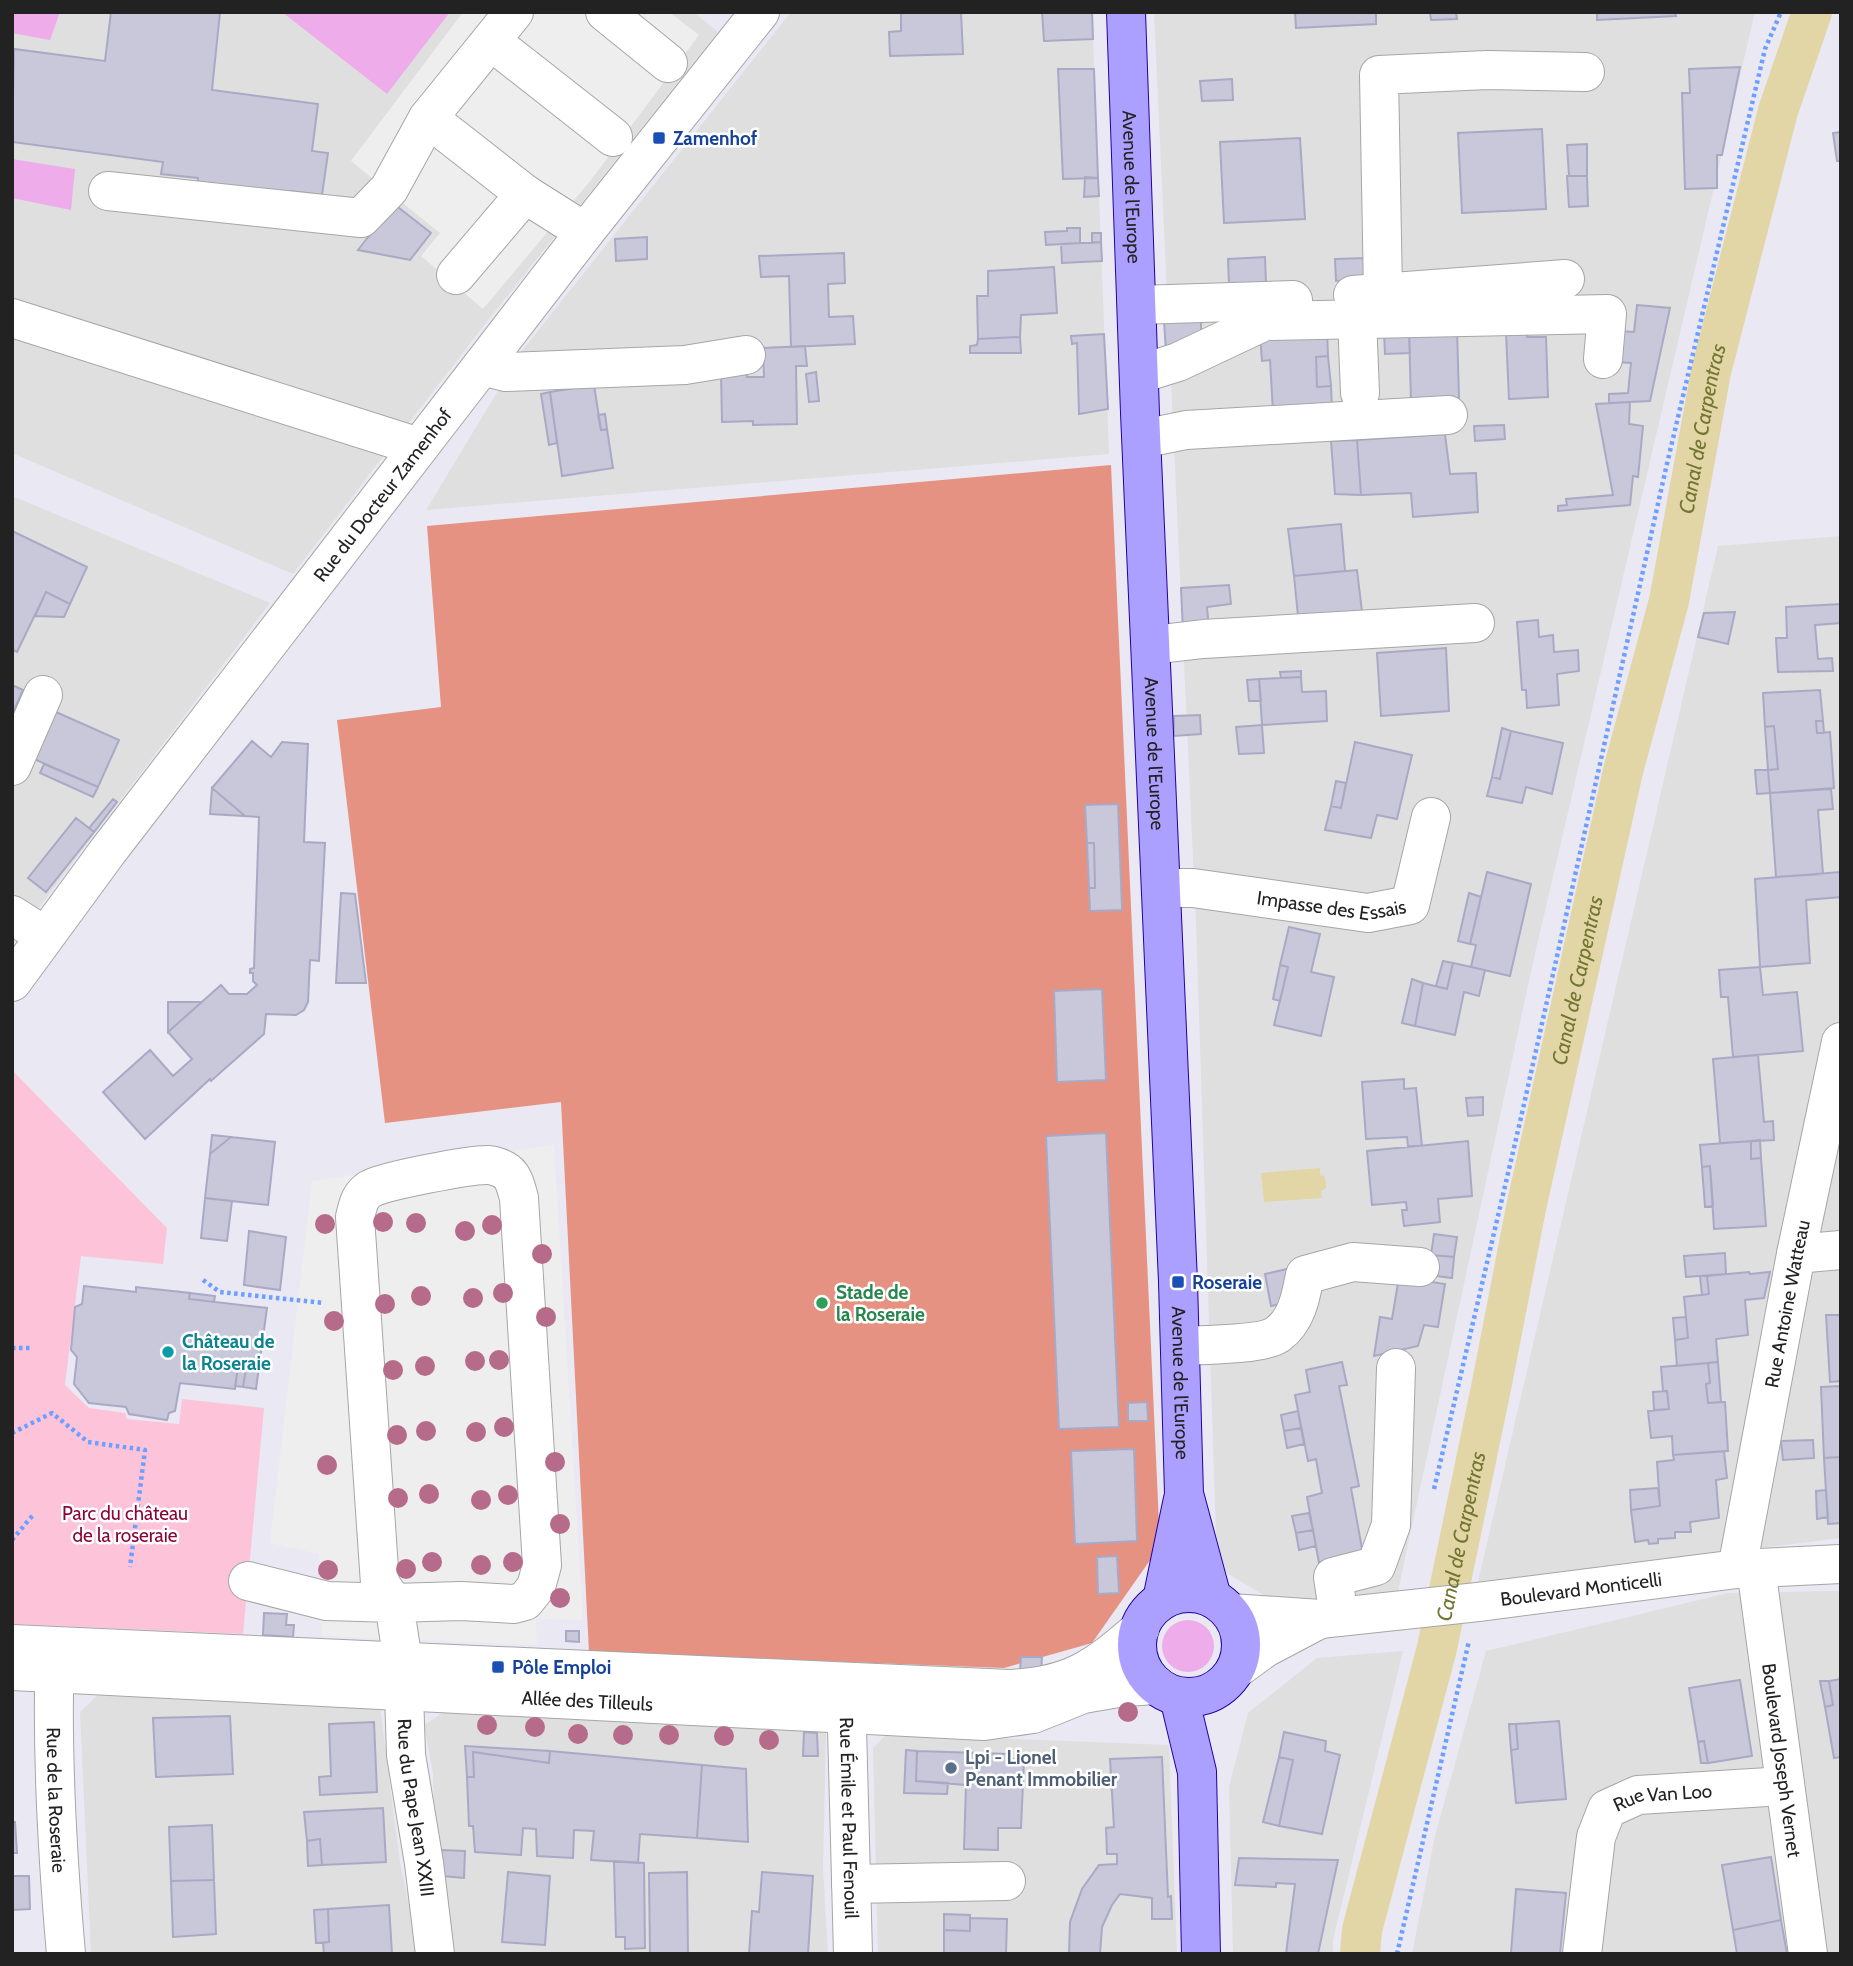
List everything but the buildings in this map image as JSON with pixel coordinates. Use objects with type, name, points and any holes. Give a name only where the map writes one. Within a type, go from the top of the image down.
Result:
[{"type":"main road","name":"Avenue de l'Europe","points":[[1126,12],[1184,1494],[1151,1615]]},
{"type":"main road","name":"Avenue de l'Europe","points":[[1184,1494],[1222,1605]]},
{"type":"main road","points":[[1197,1772],[1231,1675],[1241,1655],[1238,1626],[1222,1605],[1187,1593],[1151,1615],[1137,1645],[1139,1660],[1145,1674],[1167,1691],[1205,1696],[1231,1675]]},
{"type":"main road","points":[[1167,1691],[1197,1772],[1202,1954]]},
{"type":"street","points":[[108,191],[361,218],[389,190],[428,118],[514,12]]},
{"type":"street","points":[[605,12],[668,63]]},
{"type":"street","name":"Rue du Docteur Zamenhof","points":[[12,982],[585,232],[743,18]]},
{"type":"street","points":[[491,41],[613,137]]},
{"type":"street","points":[[1360,393],[1370,305],[1379,75],[1487,70],[1585,72]]},
{"type":"street","points":[[428,118],[525,194],[585,232]]},
{"type":"street","points":[[456,275],[525,194]]},
{"type":"street","points":[[1140,374],[1178,362],[1265,321],[1565,279]]},
{"type":"street","points":[[1138,305],[1281,301],[1606,314],[1603,359]]},
{"type":"street","points":[[12,318],[419,447]]},
{"type":"street","points":[[482,366],[506,372],[685,365],[746,355]]},
{"type":"street","points":[[1142,439],[1186,430],[1448,415]]},
{"type":"street","points":[[1152,645],[1203,639],[1475,623]]},
{"type":"street","points":[[12,766],[43,695]]},
{"type":"street","name":"Impasse des Essais","points":[[1161,888],[1194,888],[1368,913],[1410,905],[1431,817]]},
{"type":"street","points":[[12,915],[45,936]]},
{"type":"street","name":"Rue Antoine Watteau","points":[[1747,1569],[1796,1254],[1832,1124],[1841,1042]]},
{"type":"street","name":"Rue du Pape Jean XXIII","points":[[394,1603],[461,1601],[514,1604],[525,1601],[536,1587],[542,1565],[519,1198],[515,1182],[506,1170],[489,1165],[436,1172],[384,1184],[369,1190],[359,1200],[355,1217],[380,1584],[394,1603],[403,1676],[406,1755],[424,1863],[435,1954]]},
{"type":"street","points":[[1796,1254],[1841,1250]]},
{"type":"street","points":[[1180,1346],[1277,1336],[1289,1323],[1300,1302],[1305,1275],[1353,1262],[1420,1267]]},
{"type":"street","points":[[1330,1618],[1333,1577],[1376,1566],[1391,1525],[1396,1368]]},
{"type":"street","name":"Boulevard Monticelli","points":[[1222,1605],[1330,1618],[1747,1569],[1841,1564]]},
{"type":"street","name":"Boulevard Joseph Vernet","points":[[1747,1569],[1785,1786],[1808,1954]]},
{"type":"street","points":[[248,1581],[327,1601],[394,1603]]},
{"type":"street","name":"Allée des Tilleuls","points":[[12,1671],[54,1660],[846,1698],[1030,1688],[1059,1683],[1080,1675],[1109,1656],[1151,1615]]},
{"type":"street","name":"Boulevard Monticelli","points":[[1231,1675],[1265,1648],[1330,1618]]},
{"type":"street","name":"Allée des Tilleuls","points":[[12,1644],[54,1660]]},
{"type":"street","name":"Rue de la Roseraie","points":[[54,1660],[53,1727],[66,1954]]},
{"type":"street","name":"Allée des Tilleuls","points":[[846,1698],[984,1721],[1033,1714],[1083,1694],[1124,1687],[1167,1691]]},
{"type":"street","name":"Rue Émile et Paul Fenouil","points":[[846,1698],[853,1954]]},
{"type":"street","name":"Rue Van Loo","points":[[1582,1954],[1596,1837],[1607,1809],[1638,1795],[1785,1786]]},
{"type":"street","points":[[851,1884],[1006,1881]]},
{"type":"path","points":[[1433,1491],[1520,1122],[1608,719],[1707,289],[1765,49],[1781,12]]},
{"type":"path","points":[[203,1280],[220,1292],[325,1303]]},
{"type":"path","points":[[12,1348],[33,1349]]},
{"type":"path","points":[[12,1433],[52,1413],[88,1442],[145,1450],[130,1567]]},
{"type":"path","points":[[12,1540],[33,1516]]},
{"type":"path","points":[[1397,1954],[1475,1603]]},
{"type":"shaded area","points":[[12,12],[693,12],[718,32],[485,324],[293,574],[12,453]]},
{"type":"shaded area","points":[[12,12],[60,12],[50,40],[12,33]]},
{"type":"shaded area","points":[[282,12],[450,12],[387,94]]},
{"type":"shaded area","points":[[463,12],[669,12],[699,35],[591,180],[483,309],[421,256],[440,233],[351,161]]},
{"type":"shaded area","points":[[791,12],[1092,12],[1109,454],[426,510],[522,351]]},
{"type":"shaded area","points":[[1154,12],[1755,12],[1534,958],[1398,1591],[1288,1610],[1217,1567],[1196,923]]},
{"type":"shaded area","points":[[12,159],[75,169],[71,210],[12,198]]},
{"type":"shaded area","points":[[1111,465],[1160,1546],[1092,1643],[1004,1668],[589,1652],[561,1102],[385,1123],[337,720],[441,707],[427,526]]},
{"type":"shaded area","points":[[12,496],[270,603],[12,943]]},
{"type":"shaded area","points":[[1841,536],[1841,1538],[1478,1582],[1718,546]]},
{"type":"shaded area","points":[[554,1145],[583,1620],[536,1619],[537,1645],[322,1636],[319,1554],[270,1543],[312,1181]]},
{"type":"shaded area","points":[[1320,1168],[1320,1175],[1325,1177],[1326,1188],[1321,1191],[1322,1198],[1264,1202],[1261,1173]]},
{"type":"shaded area","points":[[1841,1591],[1841,1954],[1412,1954],[1435,1836],[1486,1651],[1728,1593]]},
{"type":"shaded area","points":[[1188,1620],[1198,1622],[1206,1628],[1212,1636],[1212,1656],[1206,1664],[1198,1670],[1188,1672],[1178,1670],[1170,1664],[1164,1656],[1162,1646],[1164,1636],[1170,1628],[1178,1622]]},
{"type":"shaded area","points":[[1403,1651],[1333,1940],[1333,1954],[1233,1954],[1229,1787],[1248,1713],[1317,1658]]},
{"type":"shaded area","points":[[99,1694],[380,1707],[400,1863],[419,1954],[91,1954],[80,1712]]},
{"type":"shaded area","points":[[444,1712],[820,1726],[826,1733],[823,1868],[828,1954],[452,1954],[434,1843],[433,1773],[424,1725]]},
{"type":"shaded area","points":[[887,1734],[1169,1745],[1177,1954],[878,1954],[873,1748]]},
{"type":"green space","name":"Parc du château de la roseraie","points":[[12,1070],[167,1228],[163,1264],[81,1256],[65,1385],[89,1408],[125,1413],[127,1419],[179,1424],[182,1399],[264,1408],[243,1634],[12,1624]]},
{"type":"waterway","name":"Canal de Carpentras","points":[[1360,1954],[1362,1930],[1437,1648],[1526,1208],[1623,771],[1669,601],[1711,372],[1778,111],[1812,12]]},
{"type":"place","name":"Zamenhof","points":[[659,138]]},
{"type":"place","name":"Roseraie","points":[[1178,1282]]},
{"type":"place","name":"Stade de la Roseraie","points":[[822,1303]]},
{"type":"place","name":"Château de la Roseraie","points":[[168,1352]]},
{"type":"place","name":"Pôle Emploi","points":[[498,1667]]},
{"type":"place","name":"Lpi - Lionel Penant Immobilier","points":[[951,1768]]}]
